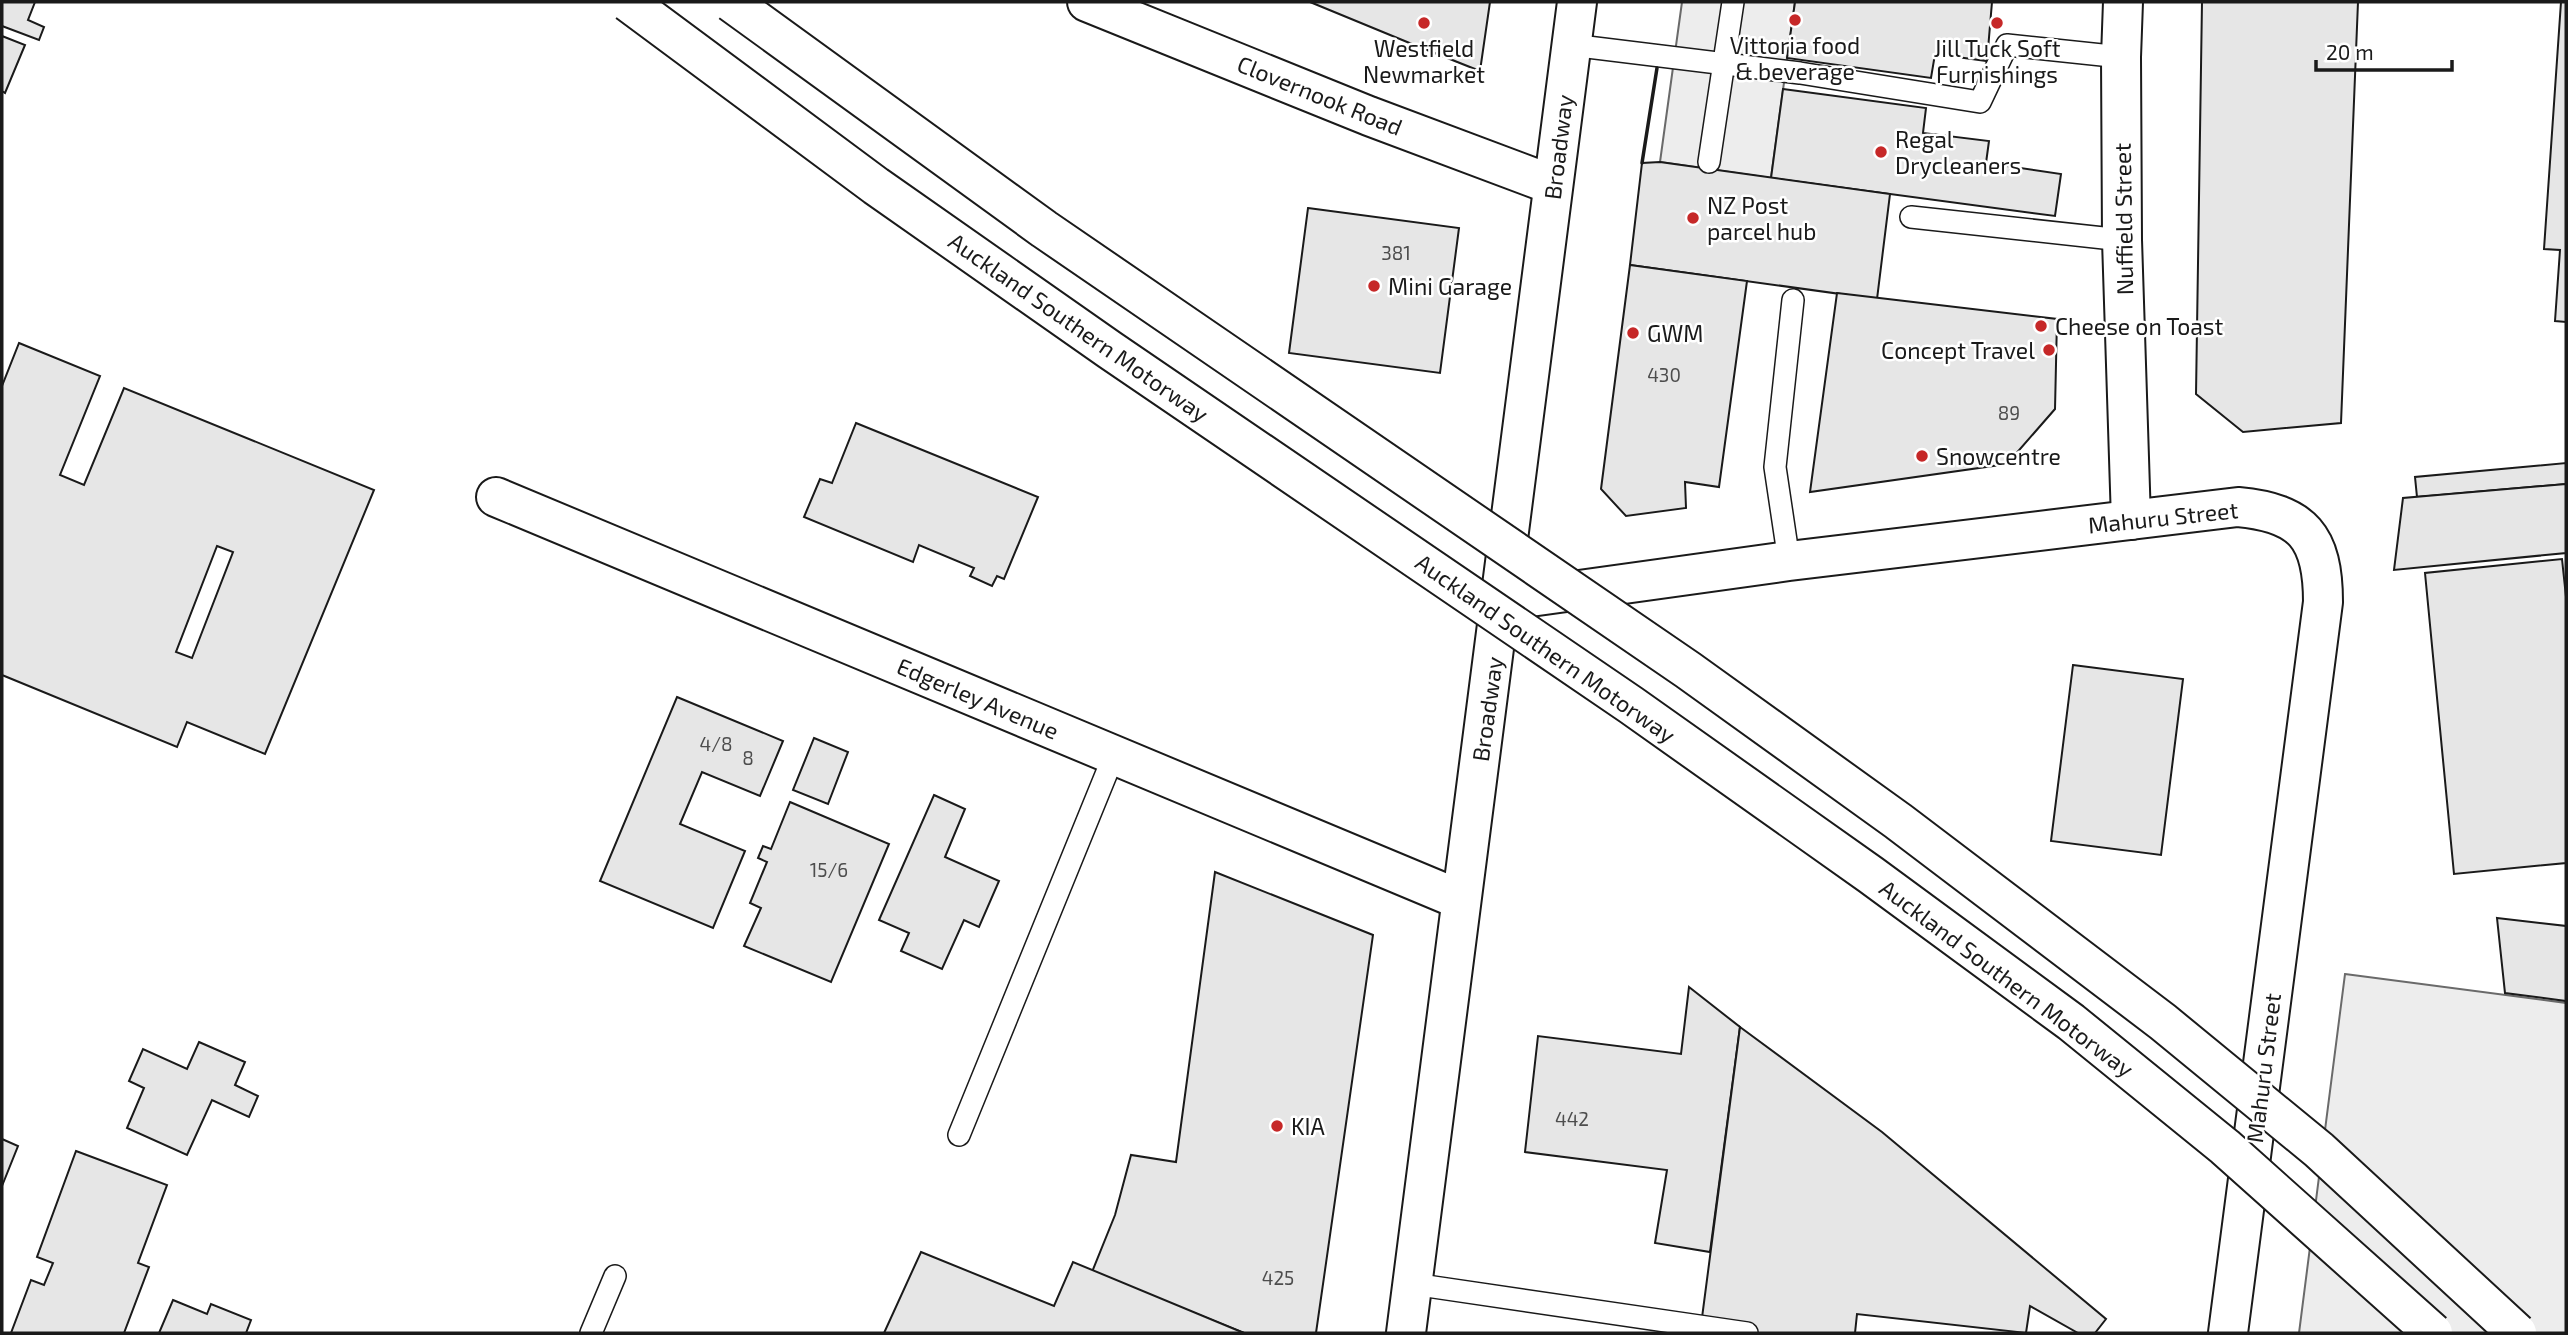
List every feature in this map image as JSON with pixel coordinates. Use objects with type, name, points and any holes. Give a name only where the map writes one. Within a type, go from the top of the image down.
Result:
[{"type":"main road","name":"Auckland Southern Motorway","points":[[628,2],[876,186],[1110,350],[1631,705],[2071,1022],[2225,1146],[2433,1333]]},
{"type":"main road","points":[[731,2],[1044,229],[1688,670],[1898,821],[2163,1022],[2319,1150],[2517,1333]]},
{"type":"main road","name":"Clovernook Road","points":[[1087,2],[1369,116],[1553,186]]},
{"type":"main road","name":"Broadway","points":[[1406,1333],[1577,2]]},
{"type":"main road","name":"Nuffield Street","points":[[2123,2],[2122,240],[2131,520]]},
{"type":"main road","name":"Edgerley Avenue","points":[[496,497],[1461,900]]},
{"type":"main road","name":"Mahuru Street","points":[[1501,601],[1790,561],[2238,506],[2277,513],[2292,521],[2306,535],[2316,551],[2323,571],[2323,602],[2228,1333]]},
{"type":"lane","points":[[1709,162],[1733,2]]},
{"type":"lane","points":[[1571,46],[1724,64],[1980,102],[2007,45],[2121,57]]},
{"type":"lane","points":[[1911,217],[2122,240]]},
{"type":"lane","points":[[1790,561],[1775,467],[1793,300]]},
{"type":"lane","points":[[959,1135],[1114,755]]},
{"type":"lane","points":[[592,1333],[614,1276]]},
{"type":"lane","points":[[1413,1284],[1747,1333]]},
{"type":"shaded area","points":[[1682,2],[1795,2],[1771,178],[1660,162]]},
{"type":"shaded area","points":[[2345,974],[2566,1003],[2566,1333],[2299,1333]]},
{"type":"building","points":[[2,2],[35,2],[28,20],[44,27],[39,40],[2,26]]},
{"type":"building","name":"Westfield Newmarket","points":[[1310,2],[1490,2],[1480,71],[1412,44]]},
{"type":"building","points":[[1795,2],[1992,2],[1987,61],[1935,54],[1931,78],[1787,58]]},
{"type":"building","points":[[2202,2],[2358,2],[2341,423],[2243,432],[2196,394]]},
{"type":"building","points":[[2561,2],[2566,2],[2566,322],[2555,321],[2560,250],[2544,249]]},
{"type":"building","points":[[2,36],[25,45],[5,93],[2,91]]},
{"type":"building","name":"Regal Drycleaners","points":[[1783,89],[1926,108],[1923,133],[1989,141],[1986,163],[2061,174],[2055,216],[1771,178]]},
{"type":"building","points":[[1660,162],[1890,194],[1877,299],[1630,265],[1642,163]]},
{"type":"building","points":[[1308,208],[1459,228],[1440,373],[1289,353]]},
{"type":"building","points":[[1630,265],[1747,281],[1719,487],[1685,482],[1686,508],[1626,516],[1601,489]]},
{"type":"building","points":[[1837,293],[2057,319],[2055,409],[2007,464],[1810,492]]},
{"type":"building","points":[[19,343],[100,376],[60,475],[84,485],[124,388],[374,490],[265,754],[187,722],[177,747],[2,675],[2,386]],"holes":[[[217,546],[233,552],[192,658],[176,652]]]},
{"type":"building","points":[[856,423],[1038,497],[1004,579],[997,576],[992,586],[970,576],[974,568],[919,545],[913,562],[804,517],[820,479],[832,483]]},
{"type":"building","points":[[2566,463],[2566,484],[2417,497],[2415,477]]},
{"type":"building","points":[[2566,484],[2566,553],[2394,570],[2403,498]]},
{"type":"building","points":[[2562,559],[2566,597],[2566,863],[2454,874],[2425,573]]},
{"type":"building","points":[[2073,665],[2183,679],[2161,855],[2051,841]]},
{"type":"building","points":[[677,697],[783,741],[760,796],[702,772],[680,824],[745,851],[713,928],[600,881]]},
{"type":"building","points":[[814,738],[848,752],[828,804],[793,790]]},
{"type":"building","points":[[934,795],[965,809],[945,857],[999,881],[979,927],[964,920],[942,969],[901,951],[909,933],[879,920]]},
{"type":"building","points":[[790,802],[889,844],[831,982],[744,946],[761,908],[750,903],[767,862],[758,858],[763,846],[771,849]]},
{"type":"building","points":[[1215,872],[1373,935],[1316,1333],[1244,1333],[1092,1272],[1115,1215],[1131,1155],[1176,1162]]},
{"type":"building","points":[[2497,918],[2566,926],[2566,1001],[2505,993]]},
{"type":"building","points":[[1689,987],[1740,1027],[1710,1252],[1655,1243],[1667,1170],[1525,1152],[1538,1036],[1681,1054]]},
{"type":"building","points":[[1740,1027],[1882,1132],[2106,1319],[2095,1333],[2078,1333],[2030,1306],[2026,1333],[1857,1314],[1855,1333],[1700,1333]]},
{"type":"building","points":[[199,1042],[245,1062],[235,1085],[258,1096],[249,1117],[212,1100],[187,1155],[127,1128],[144,1088],[129,1081],[143,1049],[187,1069]]},
{"type":"building","points":[[2,1139],[18,1146],[2,1186]]},
{"type":"building","points":[[76,1151],[167,1185],[138,1263],[149,1267],[124,1333],[11,1333],[31,1280],[44,1285],[53,1263],[37,1257]]},
{"type":"building","points":[[921,1252],[1054,1306],[1073,1262],[1244,1333],[884,1333]]},
{"type":"building","points":[[173,1300],[207,1314],[211,1304],[251,1320],[246,1333],[159,1333]]},
{"type":"wall","points":[[1642,163],[1657,68]]},
{"type":"place","name":"Vittoria food & beverage","points":[[1795,20]]},
{"type":"place","name":"Westfield Newmarket","points":[[1424,23]]},
{"type":"place","name":"Jill Tuck Soft Furnishings","points":[[1997,23]]},
{"type":"place","name":"Regal Drycleaners","points":[[1881,152]]},
{"type":"place","name":"NZ Post parcel hub","points":[[1693,218]]},
{"type":"place","name":"Mini Garage","points":[[1374,286]]},
{"type":"place","name":"Cheese on Toast","points":[[2041,326]]},
{"type":"place","name":"GWM","points":[[1633,333]]},
{"type":"place","name":"Concept Travel","points":[[2049,350]]},
{"type":"place","name":"Snowcentre","points":[[1922,456]]},
{"type":"place","name":"KIA","points":[[1277,1126]]}]
